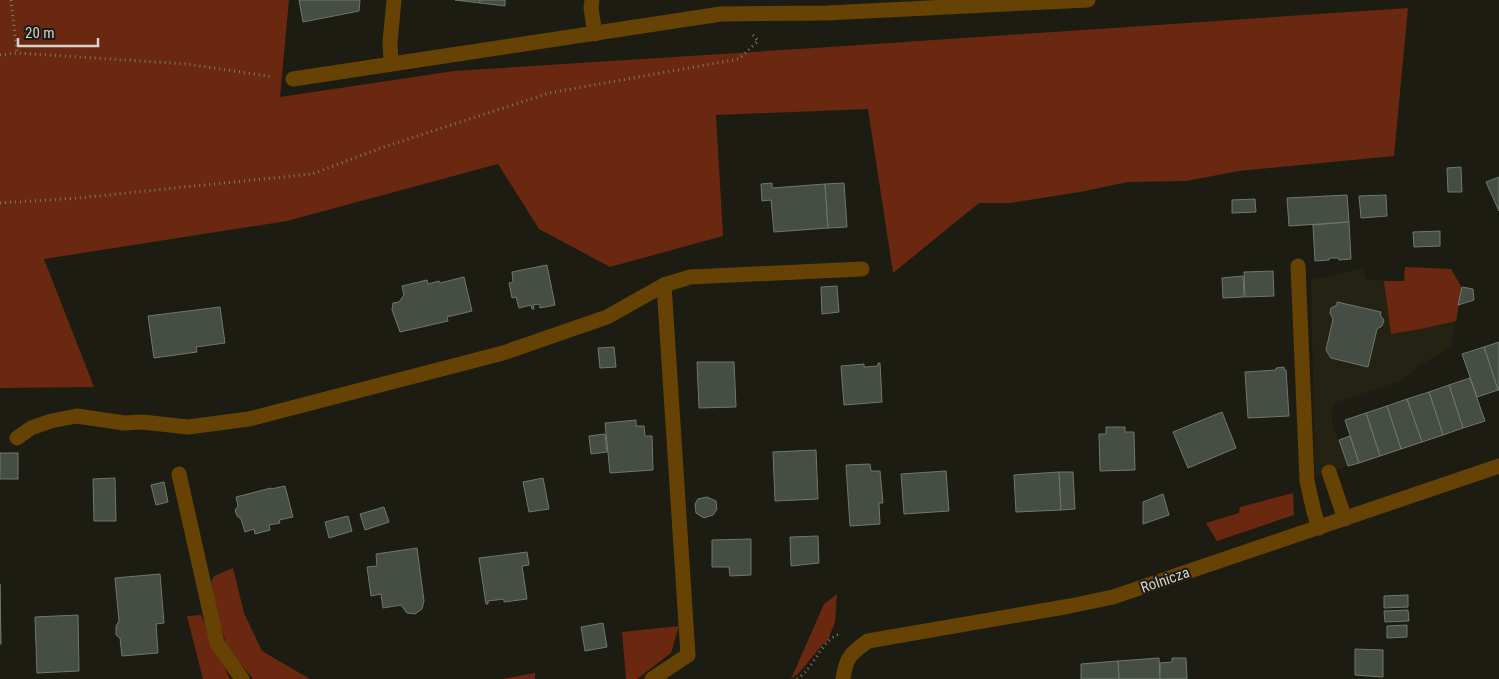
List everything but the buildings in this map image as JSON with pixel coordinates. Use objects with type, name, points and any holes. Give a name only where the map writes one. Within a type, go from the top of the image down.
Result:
[{"type":"street","points":[[391,63],[390,42],[394,0]]},
{"type":"street","points":[[592,0],[591,8],[595,34]]},
{"type":"street","points":[[292,79],[721,14],[827,13],[888,5],[1088,0]]},
{"type":"street","points":[[1298,266],[1307,481],[1319,528]]},
{"type":"street","points":[[17,438],[31,428],[51,421],[77,416],[124,423],[142,422],[188,427],[249,419],[503,353],[607,317],[664,285],[690,277],[862,269]]},
{"type":"street","points":[[652,679],[688,655],[664,285]]},
{"type":"street","name":"Rolnicza","points":[[843,679],[845,665],[851,654],[868,641],[1113,597],[1499,466]]},
{"type":"street","points":[[1329,472],[1346,519]]},
{"type":"street","points":[[179,474],[217,643],[242,679]]},
{"type":"path","points":[[11,0],[17,53]]},
{"type":"path","points":[[0,203],[78,198],[312,174],[381,148],[549,94],[739,58],[758,41],[753,34],[745,34]]},
{"type":"path","points":[[0,55],[17,53],[187,64],[292,79]]},
{"type":"shaded area","points":[[0,0],[289,0],[280,97],[454,71],[1408,8],[1394,156],[1239,171],[1186,181],[1128,182],[1010,203],[979,203],[893,273],[868,109],[716,115],[723,236],[610,267],[539,229],[498,164],[287,221],[44,259],[94,387],[0,388]]},
{"type":"shaded area","points":[[1405,267],[1451,269],[1462,288],[1451,347],[1417,367],[1403,380],[1333,403],[1332,423],[1348,466],[1315,476],[1311,280],[1362,268],[1367,280],[1404,281]]},
{"type":"shaded area","points":[[1405,267],[1451,269],[1462,288],[1456,321],[1391,334],[1384,281],[1404,281]]},
{"type":"shaded area","points":[[1293,493],[1294,515],[1217,541],[1206,523],[1239,513],[1240,507]]},
{"type":"shaded area","points":[[233,568],[244,613],[262,651],[310,679],[253,679],[227,647],[218,618],[211,582],[214,576]]},
{"type":"shaded area","points":[[837,594],[835,622],[828,640],[799,673],[791,679],[824,604]]},
{"type":"shaded area","points":[[201,615],[230,679],[203,679],[187,616]]},
{"type":"shaded area","points":[[679,626],[671,653],[637,679],[626,679],[622,632]]},
{"type":"shaded area","points":[[535,673],[535,679],[502,679]]}]
